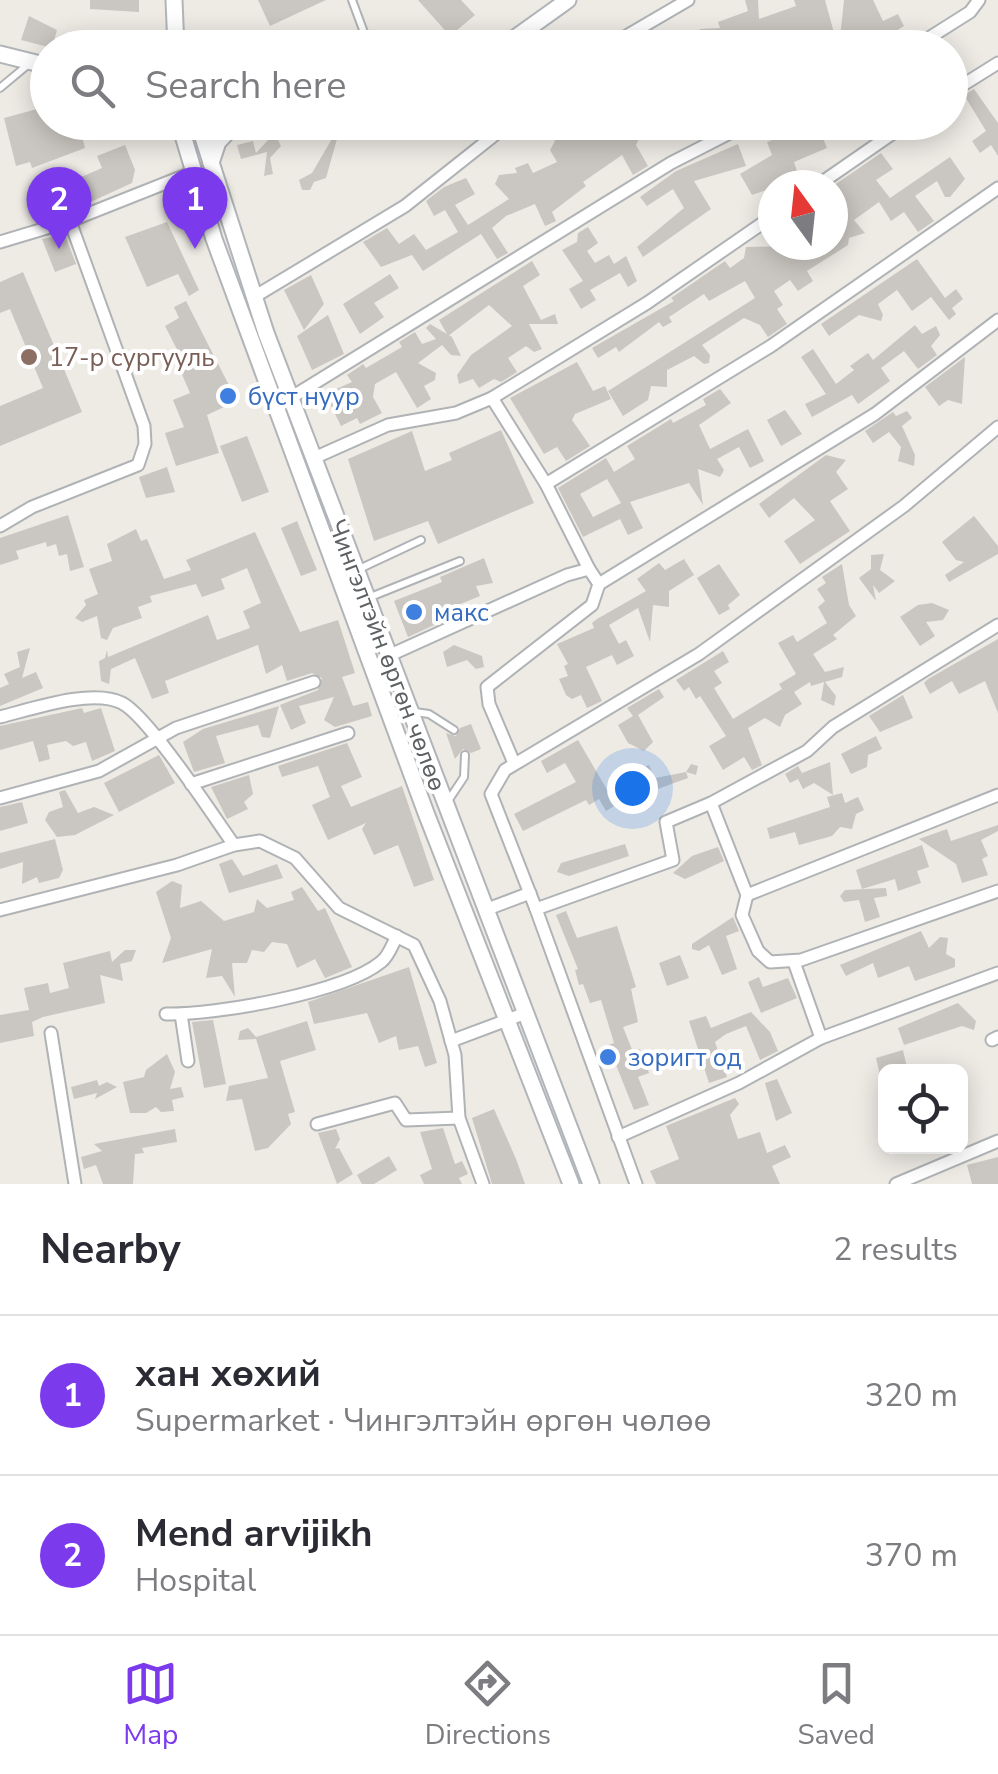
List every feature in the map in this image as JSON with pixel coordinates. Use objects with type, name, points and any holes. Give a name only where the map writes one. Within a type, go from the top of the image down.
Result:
[{"type":"main road","points":[[174,0],[175,30]]},
{"type":"main road","points":[[526,30],[568,0]]},
{"type":"main road","points":[[0,54],[30,62]]},
{"type":"main road","name":"Чингэлтэйн өргөн чөлөө","points":[[183,140],[191,174],[426,814],[571,1184]]},
{"type":"main road","name":"Чингэлтэйн өргөн чөлөө","points":[[203,140],[254,298],[591,1184]]},
{"type":"main road","points":[[210,167],[220,140]]},
{"type":"street","points":[[637,30],[688,0]]},
{"type":"street","points":[[942,30],[970,12],[980,0]]},
{"type":"street","points":[[968,81],[998,62]]},
{"type":"street","points":[[254,298],[405,206],[488,140]]},
{"type":"street","points":[[292,397],[671,163],[716,140]]},
{"type":"street","points":[[840,170],[883,140]]},
{"type":"street","points":[[0,242],[70,221],[191,174]]},
{"type":"street","points":[[546,484],[771,346],[998,188]]},
{"type":"street","points":[[0,526],[32,507],[138,464],[145,444],[144,426],[70,221]]},
{"type":"street","points":[[314,458],[388,425],[456,412],[492,398],[647,302],[758,226]]},
{"type":"street","points":[[514,764],[489,704],[487,687],[592,605],[599,584],[875,414],[998,320]]},
{"type":"street","points":[[492,398],[546,484],[588,570],[599,584]]},
{"type":"street","points":[[619,1184],[634,1180],[491,794],[495,783],[514,764],[700,654],[866,535],[998,427]]},
{"type":"street","points":[[388,656],[552,581],[588,570]]},
{"type":"street","points":[[536,910],[674,860],[666,822],[712,803],[807,751],[833,727],[998,625]]},
{"type":"street","points":[[0,798],[99,771],[158,742],[176,728],[314,682]]},
{"type":"street","points":[[0,717],[83,698],[122,703],[158,742],[234,845]]},
{"type":"street","points":[[190,784],[348,733]]},
{"type":"street","points":[[746,895],[998,795]]},
{"type":"street","points":[[712,803],[746,895],[742,915],[758,951],[770,962],[794,962],[998,891]]},
{"type":"street","points":[[0,910],[177,866],[234,845],[260,842],[295,858],[339,908],[414,944],[440,1002],[451,1042],[460,1118],[484,1184]]},
{"type":"street","points":[[485,910],[530,893]]},
{"type":"street","points":[[166,1014],[283,999],[359,976],[384,960],[397,936]]},
{"type":"street","points":[[794,962],[821,1038]]},
{"type":"street","points":[[618,1138],[740,1083],[821,1038],[998,973]]},
{"type":"street","points":[[451,1042],[526,1013]]},
{"type":"street","points":[[181,1014],[188,1061]]},
{"type":"street","points":[[52,1032],[74,1184]]},
{"type":"street","points":[[317,1124],[395,1103],[406,1120],[460,1118]]},
{"type":"street","points":[[896,1184],[998,1140]]},
{"type":"lane","points":[[352,0],[363,30]]},
{"type":"lane","points":[[0,88],[30,70]]},
{"type":"lane","points":[[356,570],[421,540]]},
{"type":"lane","points":[[366,598],[460,561]]},
{"type":"lane","points":[[410,712],[429,714],[454,730]]},
{"type":"lane","points":[[445,806],[464,777],[465,755]]},
{"type":"building","points":[[90,0],[139,0],[139,12],[90,9]]},
{"type":"building","points":[[258,0],[326,0],[270,26]]},
{"type":"building","points":[[418,0],[461,0],[475,15],[457,30],[445,30]]},
{"type":"building","points":[[745,0],[758,0],[759,19],[796,6],[794,0],[825,0],[833,30],[700,30],[720,28],[718,22],[748,11]]},
{"type":"building","points":[[844,0],[873,0],[883,21],[898,14],[904,26],[898,30],[841,30]]},
{"type":"building","points":[[29,16],[57,30],[30,30],[30,42],[21,40]]},
{"type":"building","points":[[974,89],[998,123],[998,156],[991,145],[980,153],[972,141],[986,131],[968,102],[968,93]]},
{"type":"building","points":[[30,111],[30,140],[83,140],[85,148],[32,168],[30,162],[16,166],[4,118]]},
{"type":"building","points":[[268,140],[278,140],[281,146],[270,158],[273,174],[264,176],[267,152],[241,159],[237,145],[253,141],[256,153]]},
{"type":"building","points":[[331,140],[337,140],[326,178],[314,182],[310,190],[302,190],[299,180],[312,173]]},
{"type":"building","points":[[638,140],[636,145],[648,166],[633,175],[622,155],[583,182],[586,186],[552,212],[556,221],[545,226],[535,204],[506,216],[492,228],[508,253],[497,259],[481,234],[423,271],[412,255],[381,267],[363,242],[387,228],[399,244],[414,234],[426,250],[458,232],[445,210],[434,216],[426,201],[444,187],[466,178],[475,194],[455,205],[468,225],[509,199],[495,184],[499,175],[517,173],[515,168],[528,163],[533,173],[557,162],[550,150],[555,141]]},
{"type":"building","points":[[772,140],[824,140],[827,148],[794,162],[797,170],[758,170],[758,193],[752,195],[740,174],[772,155],[767,142]]},
{"type":"building","points":[[738,144],[746,166],[694,181],[711,209],[643,257],[637,247],[684,208],[673,189],[647,206],[640,197],[676,171]]},
{"type":"building","points":[[125,145],[135,170],[132,183],[82,206],[72,181],[102,168],[97,156]]},
{"type":"building","points":[[881,153],[893,169],[876,180],[890,198],[950,157],[965,179],[950,197],[945,197],[937,181],[915,196],[934,221],[918,232],[904,212],[891,221],[879,202],[854,220],[865,233],[849,238],[848,245],[848,176]]},
{"type":"building","points":[[167,222],[199,290],[189,296],[178,274],[147,287],[125,237]]},
{"type":"building","points":[[588,227],[598,243],[587,251],[595,263],[609,255],[614,264],[626,256],[637,281],[628,287],[620,273],[590,290],[596,300],[581,309],[569,289],[583,281],[562,250],[577,242],[578,233]]},
{"type":"building","points":[[65,235],[76,264],[55,272],[42,239]]},
{"type":"building","points":[[746,247],[758,247],[758,260],[824,260],[807,271],[813,281],[798,291],[790,280],[774,291],[783,305],[777,309],[787,324],[768,337],[760,325],[744,318],[702,345],[710,355],[709,363],[704,364],[694,356],[667,370],[667,387],[651,386],[648,400],[623,416],[608,391],[755,298],[745,281],[709,301],[704,294],[669,317],[672,322],[663,327],[659,322],[619,352],[616,347],[598,358],[592,348],[674,301],[671,298],[725,261],[730,268],[744,258]]},
{"type":"building","points":[[917,259],[945,298],[956,289],[963,299],[952,308],[956,314],[949,320],[931,297],[912,311],[897,290],[878,304],[883,315],[881,321],[859,315],[829,336],[821,324]]},
{"type":"building","points":[[532,261],[540,275],[523,286],[541,320],[555,314],[558,324],[529,324],[542,349],[534,352],[526,346],[508,358],[517,372],[501,382],[494,379],[479,388],[473,379],[459,384],[457,375],[471,355],[512,326],[489,305],[448,336],[439,320]]},
{"type":"building","points":[[23,272],[82,412],[0,446],[0,406],[43,388],[10,309],[0,313],[0,282]]},
{"type":"building","points":[[390,274],[399,288],[374,303],[384,317],[360,334],[343,304]]},
{"type":"building","points":[[311,275],[324,304],[304,330],[284,290]]},
{"type":"building","points":[[186,301],[237,401],[207,415],[219,453],[176,466],[165,433],[184,427],[173,400],[190,393],[181,372],[187,369],[165,326],[179,318],[174,307]]},
{"type":"building","points":[[328,315],[344,354],[312,370],[297,336]]},
{"type":"building","points":[[430,324],[452,337],[461,356],[451,355],[442,345],[418,363],[436,373],[435,380],[424,386],[431,399],[417,408],[396,372],[375,384],[373,397],[382,413],[360,424],[357,418],[341,426],[325,394],[352,382],[347,375],[402,347],[399,342],[415,332],[422,344],[436,339],[426,328]]},
{"type":"building","points":[[915,325],[922,334],[936,326],[940,335],[931,346],[937,355],[918,369],[904,351],[881,368],[890,381],[858,404],[852,395],[812,417],[805,404],[826,394],[801,357],[813,349],[836,384],[854,370],[850,366],[868,353],[873,360]]},
{"type":"building","points":[[965,357],[962,404],[948,400],[939,406],[925,387]]},
{"type":"building","points":[[577,362],[593,391],[605,386],[611,399],[575,414],[572,420],[590,446],[566,461],[557,447],[544,454],[510,398]]},
{"type":"building","points":[[720,389],[731,403],[699,425],[710,449],[748,429],[764,461],[750,468],[739,447],[717,459],[724,470],[720,477],[698,469],[703,505],[689,483],[630,502],[643,528],[628,535],[620,519],[583,537],[558,488],[606,458],[614,472],[635,459],[627,446],[671,419],[673,423],[706,405],[703,399]],"holes":[[[607,479],[621,503],[593,517],[580,494]]]},
{"type":"building","points":[[785,410],[802,434],[781,446],[767,420]]},
{"type":"building","points":[[907,411],[912,418],[902,426],[915,455],[914,466],[898,461],[901,447],[889,432],[873,443],[865,431],[893,412],[896,416]]},
{"type":"building","points":[[501,430],[534,503],[438,544],[428,521],[374,541],[348,459],[412,431],[425,471],[452,460],[449,453]]},
{"type":"building","points":[[247,436],[269,492],[242,502],[220,446]]},
{"type":"building","points":[[826,455],[846,460],[836,472],[848,489],[830,501],[850,531],[800,564],[784,541],[815,520],[794,498],[769,518],[759,504]]},
{"type":"building","points":[[167,467],[175,492],[146,498],[139,477]]},
{"type":"building","points":[[68,515],[84,567],[70,571],[67,554],[59,556],[56,544],[47,547],[46,542],[16,551],[19,559],[0,565],[0,538]]},
{"type":"building","points":[[974,516],[998,546],[998,554],[949,582],[945,575],[964,562],[956,560],[942,542]]},
{"type":"building","points":[[297,521],[317,570],[301,576],[281,528]]},
{"type":"building","points":[[136,529],[141,541],[147,539],[164,579],[191,570],[186,560],[255,532],[300,632],[338,620],[355,673],[342,677],[353,706],[368,702],[372,716],[335,727],[324,720],[334,697],[299,706],[306,723],[291,730],[280,705],[318,690],[322,678],[312,673],[287,681],[282,665],[266,674],[258,645],[165,681],[169,693],[152,699],[135,658],[111,669],[109,684],[101,681],[99,661],[105,658],[107,650],[108,657],[208,615],[217,640],[250,628],[243,611],[261,603],[247,568],[221,579],[225,589],[202,597],[196,584],[150,596],[152,602],[138,607],[142,618],[113,628],[107,640],[101,638],[97,616],[82,622],[75,618],[86,605],[84,600],[98,594],[89,569],[112,561],[107,544]]},
{"type":"building","points":[[884,554],[880,570],[895,581],[879,593],[873,585],[876,601],[859,578],[871,569],[871,555]]},
{"type":"building","points":[[484,558],[493,583],[476,586],[480,596],[453,607],[456,615],[408,637],[394,601],[442,582],[440,577]]},
{"type":"building","points":[[684,559],[694,575],[669,591],[669,607],[653,605],[650,642],[638,608],[609,625],[619,644],[626,640],[634,656],[617,665],[612,655],[586,667],[602,701],[587,708],[581,695],[572,699],[566,695],[559,679],[568,676],[564,666],[568,664],[557,644],[594,628],[592,623],[597,619],[646,591],[637,579],[659,563],[665,570]]},
{"type":"building","points":[[719,564],[740,595],[728,605],[730,609],[719,615],[697,578]]},
{"type":"building","points":[[842,564],[849,605],[856,616],[833,635],[837,639],[813,654],[825,672],[844,667],[842,677],[825,682],[836,696],[834,706],[821,700],[824,682],[811,686],[810,682],[794,692],[802,704],[785,715],[780,727],[765,718],[748,728],[762,765],[752,770],[744,757],[723,770],[709,746],[726,736],[700,696],[696,699],[689,687],[684,691],[676,680],[723,651],[729,662],[714,671],[722,683],[714,688],[733,719],[782,689],[779,684],[796,674],[778,643],[793,635],[797,642],[827,623],[818,607],[825,601],[817,589],[826,583],[822,577]]},
{"type":"building","points":[[932,603],[949,610],[943,620],[926,622],[935,636],[920,646],[900,617],[918,605]]},
{"type":"building","points":[[998,639],[998,713],[985,681],[959,694],[952,681],[930,694],[924,683],[928,679]]},
{"type":"building","points":[[454,645],[482,656],[484,667],[476,669],[467,660],[447,667],[443,652]]},
{"type":"building","points":[[30,648],[22,678],[36,672],[43,688],[0,706],[0,688],[9,684],[4,674],[20,667],[17,652]]},
{"type":"building","points":[[659,689],[664,697],[638,715],[653,742],[644,751],[628,743],[618,725],[633,716],[627,708]]},
{"type":"building","points":[[903,695],[913,718],[880,732],[869,716]]},
{"type":"building","points":[[279,706],[270,738],[262,737],[258,725],[216,736],[225,763],[194,772],[183,742],[203,729]]},
{"type":"building","points":[[82,708],[84,713],[101,708],[115,751],[92,761],[86,742],[73,746],[66,741],[47,745],[50,759],[39,762],[33,741],[0,750],[0,726]]},
{"type":"building","points":[[471,724],[481,749],[471,753],[463,749],[455,759],[446,733],[456,736],[460,728]]},
{"type":"building","points":[[876,736],[882,749],[868,755],[867,767],[851,774],[841,754]]},
{"type":"building","points":[[578,740],[616,805],[606,811],[599,799],[589,805],[586,800],[523,831],[514,814],[576,782],[565,763],[547,773],[541,761]]},
{"type":"building","points":[[347,743],[362,777],[341,786],[351,807],[402,786],[434,880],[414,887],[398,845],[374,855],[362,829],[366,823],[328,840],[312,805],[330,797],[318,766],[282,777],[278,766]]},
{"type":"building","points":[[159,755],[175,783],[119,812],[104,783]]},
{"type":"building","points":[[830,762],[833,795],[814,783],[803,789],[798,779],[790,783],[785,774],[798,766],[802,773]]},
{"type":"building","points":[[691,764],[698,766],[696,775],[686,772]]},
{"type":"building","points":[[649,765],[655,778],[686,772],[688,778],[644,794],[636,770]]},
{"type":"building","points":[[249,775],[253,794],[244,802],[248,809],[227,819],[211,787]]},
{"type":"building","points":[[65,790],[78,813],[94,807],[114,815],[75,835],[57,837],[45,820],[49,812],[63,807],[59,792]]},
{"type":"building","points":[[842,793],[845,803],[858,797],[864,810],[856,814],[852,829],[840,827],[832,836],[799,845],[795,832],[770,839],[767,828],[830,807],[827,797]]},
{"type":"building","points":[[22,802],[28,823],[0,831],[0,807]]},
{"type":"building","points":[[998,825],[998,831],[981,840],[988,856],[982,859],[988,875],[962,883],[956,864],[919,839],[947,829],[951,841]]},
{"type":"building","points":[[55,839],[63,870],[59,878],[39,883],[37,877],[22,884],[23,862],[0,869],[0,853]]},
{"type":"building","points":[[625,844],[629,856],[569,876],[557,872],[561,863]]},
{"type":"building","points":[[922,845],[929,867],[917,871],[921,883],[898,891],[895,879],[862,889],[856,870]]},
{"type":"building","points":[[718,847],[724,861],[685,879],[673,873],[692,856]]},
{"type":"building","points":[[232,859],[243,876],[277,864],[283,878],[229,893],[219,864]]},
{"type":"building","points":[[172,881],[182,885],[180,908],[201,901],[224,921],[254,912],[257,899],[267,908],[294,900],[291,892],[302,887],[318,911],[325,908],[352,967],[325,978],[315,959],[297,968],[287,944],[272,942],[264,952],[252,950],[247,963],[232,963],[235,997],[222,976],[206,978],[212,949],[162,963],[171,938],[156,892]]},
{"type":"building","points":[[886,888],[887,896],[874,898],[880,917],[865,922],[859,900],[844,902],[840,896],[845,890]]},
{"type":"building","points":[[566,911],[577,938],[617,926],[636,987],[631,989],[638,1022],[623,1027],[633,1052],[640,1049],[649,1073],[638,1077],[649,1105],[634,1110],[608,1045],[614,1043],[601,1000],[590,1003],[583,984],[579,985],[575,970],[578,969],[556,915]]},
{"type":"building","points":[[733,917],[739,931],[726,936],[737,969],[722,975],[709,945],[699,951],[692,949],[692,944]]},
{"type":"building","points":[[921,931],[929,948],[940,937],[948,938],[946,954],[955,959],[955,967],[915,981],[909,966],[878,978],[873,963],[846,976],[840,965]]},
{"type":"building","points":[[125,950],[136,950],[132,961],[120,964],[123,981],[100,975],[105,1003],[43,1017],[32,1022],[34,1036],[0,1043],[0,1015],[29,1010],[24,988],[48,983],[50,993],[69,988],[63,963],[110,951],[112,962]]},
{"type":"building","points":[[680,955],[689,978],[667,986],[659,963]]},
{"type":"building","points":[[409,967],[437,1063],[425,1067],[418,1046],[399,1050],[396,1036],[379,1043],[367,1013],[314,1024],[308,1002]]},
{"type":"building","points":[[759,977],[763,987],[788,978],[797,998],[761,1013],[748,982]]},
{"type":"building","points":[[958,1003],[976,1021],[974,1030],[962,1026],[904,1045],[898,1028]]},
{"type":"building","points":[[751,1012],[770,1032],[778,1051],[760,1060],[746,1026],[726,1034],[715,1042],[727,1077],[709,1083],[689,1021],[706,1016],[711,1028]]},
{"type":"building","points":[[213,1020],[226,1084],[204,1088],[192,1022]]},
{"type":"building","points":[[307,1021],[316,1050],[280,1061],[295,1112],[288,1114],[291,1124],[268,1148],[255,1151],[242,1099],[226,1101],[229,1086],[268,1078],[256,1039],[238,1040],[240,1031],[248,1028],[256,1037]]},
{"type":"building","points":[[903,1050],[906,1064],[878,1066],[876,1058]]},
{"type":"building","points":[[167,1054],[175,1072],[170,1089],[181,1087],[184,1097],[172,1100],[174,1111],[161,1112],[156,1107],[146,1113],[130,1113],[123,1082],[144,1077],[146,1070]]},
{"type":"building","points":[[777,1079],[792,1113],[776,1121],[765,1083]]},
{"type":"building","points":[[97,1080],[99,1086],[107,1082],[117,1087],[95,1099],[97,1093],[74,1099],[71,1087]]},
{"type":"building","points":[[735,1098],[739,1104],[730,1115],[738,1139],[760,1132],[767,1153],[785,1145],[791,1157],[772,1166],[780,1184],[656,1184],[650,1171],[679,1159],[666,1126]]},
{"type":"building","points":[[494,1109],[525,1184],[492,1184],[472,1118]]},
{"type":"building","points":[[443,1128],[455,1164],[462,1161],[468,1174],[459,1178],[462,1184],[424,1184],[420,1175],[432,1169],[420,1132]]},
{"type":"building","points":[[175,1129],[177,1142],[142,1148],[144,1153],[135,1154],[133,1184],[103,1184],[96,1165],[84,1169],[81,1157],[102,1151],[94,1144]]},
{"type":"building","points":[[336,1129],[340,1139],[335,1149],[339,1148],[353,1174],[337,1184],[318,1133]]},
{"type":"building","points":[[389,1156],[397,1170],[374,1184],[362,1184],[357,1175]]},
{"type":"building","points":[[998,1157],[998,1184],[972,1184],[967,1165]]},
{"type":"place","name":"Mend arvijikh","points":[[59,249]]},
{"type":"place","name":"хан хөхий","points":[[195,249]]},
{"type":"place","name":"17-р сургууль","points":[[29,357]]},
{"type":"place","name":"бүст нуур","points":[[228,396]]},
{"type":"place","name":"макс","points":[[414,612]]},
{"type":"place","name":"зоригт од","points":[[608,1057]]}]
